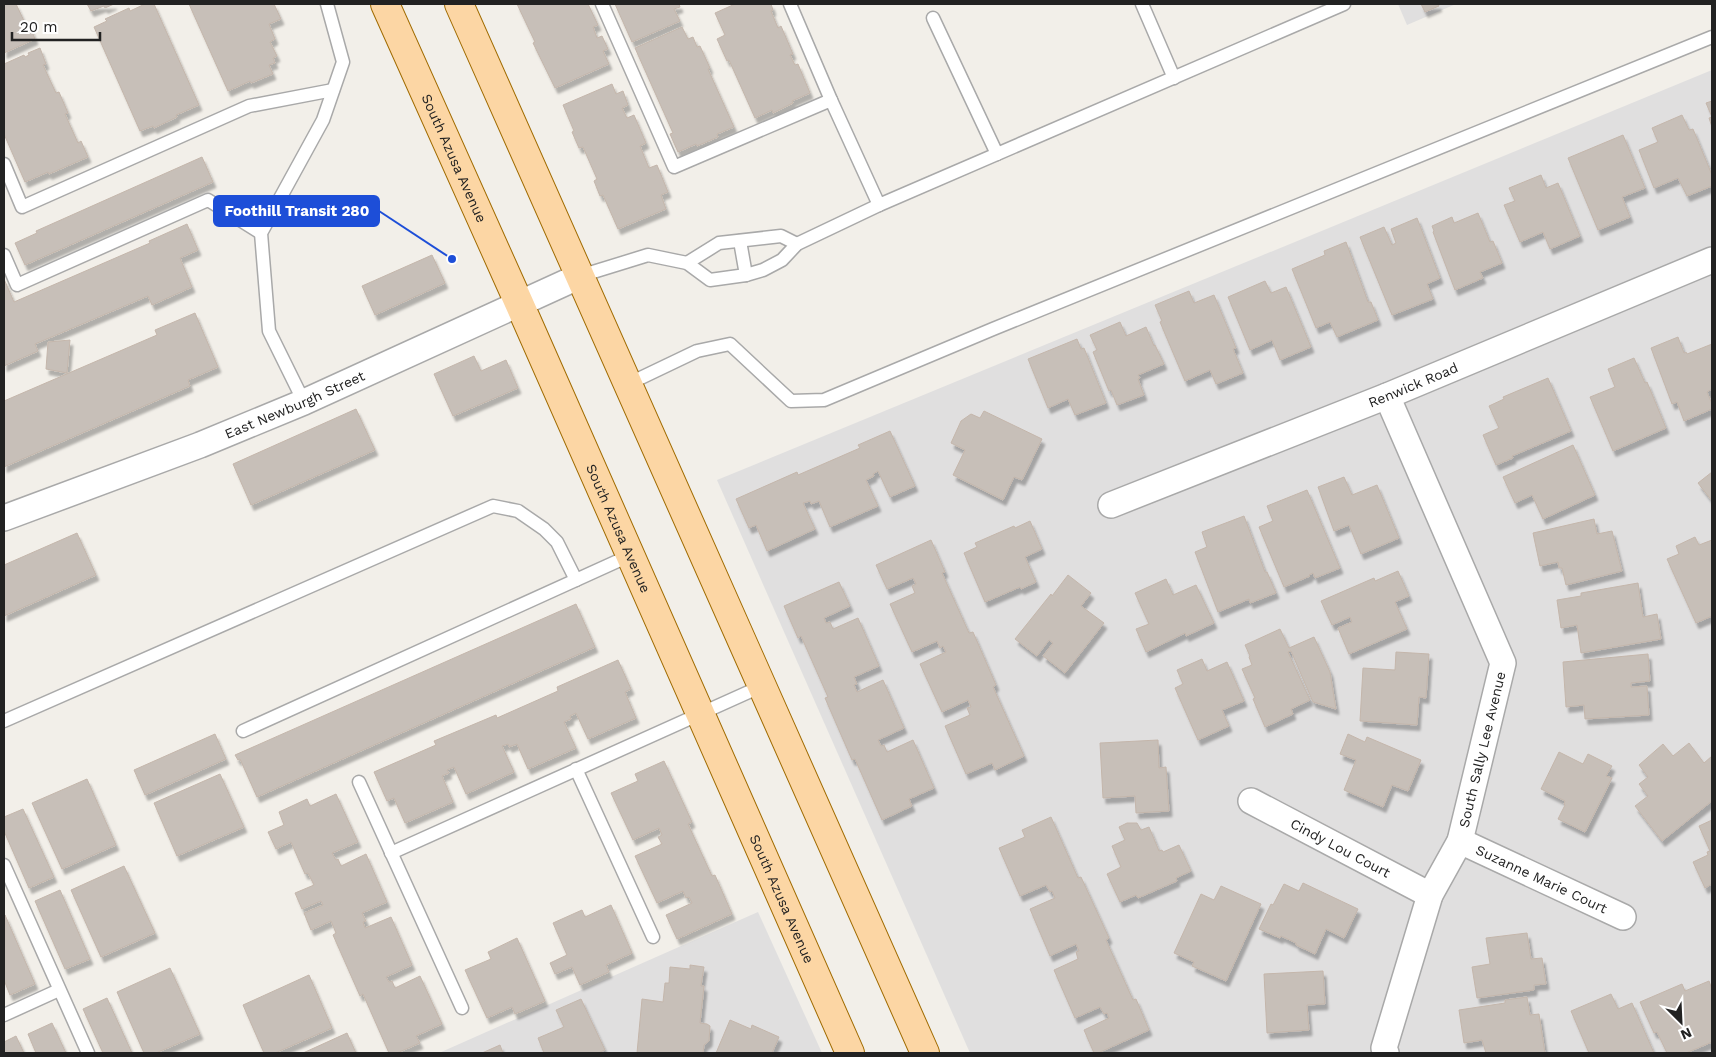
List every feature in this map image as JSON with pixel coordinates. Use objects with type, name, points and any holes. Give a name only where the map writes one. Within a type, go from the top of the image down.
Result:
[{"type":"main road","name":"South Azusa Avenue","points":[[385,4],[631,555],[850,1053]]},
{"type":"main road","points":[[459,4],[924,1053]]},
{"type":"street","name":"Renwick Road","points":[[1111,504],[1387,396],[1712,260]]},
{"type":"street","name":"East Newburgh Street","points":[[4,518],[200,445],[304,402],[580,276]]},
{"type":"street","name":"South Sally Lee Avenue","points":[[1386,1053],[1384,1048],[1430,895],[1460,841],[1504,663],[1387,396]]},
{"type":"street","name":"Cindy Lou Court","points":[[1251,801],[1430,895]]},
{"type":"street","name":"Suzanne Marie Court","points":[[1460,841],[1623,917]]},
{"type":"lane","points":[[304,402],[269,331],[261,233],[323,120],[343,62],[327,4]]},
{"type":"lane","points":[[602,4],[674,167],[832,100]]},
{"type":"lane","points":[[790,4],[879,206]]},
{"type":"lane","points":[[1142,4],[1174,78]]},
{"type":"lane","points":[[580,276],[648,255],[687,263],[710,280],[746,276],[763,270],[782,260],[797,244],[879,206],[1344,4]]},
{"type":"lane","points":[[933,18],[997,154]]},
{"type":"lane","points":[[628,384],[697,351],[730,344],[791,402],[824,400],[1002,325],[1712,37]]},
{"type":"lane","points":[[4,164],[22,207],[249,106],[333,90]]},
{"type":"lane","points":[[4,255],[17,285],[208,200],[261,233]]},
{"type":"lane","points":[[687,263],[719,243],[781,236],[797,244]]},
{"type":"lane","points":[[740,241],[746,276]]},
{"type":"lane","points":[[4,720],[493,506],[518,511],[544,529],[557,542],[576,580]]},
{"type":"lane","points":[[243,730],[631,555]]},
{"type":"lane","points":[[391,853],[762,686]]},
{"type":"lane","points":[[576,769],[653,937]]},
{"type":"lane","points":[[359,782],[462,1008]]},
{"type":"lane","points":[[4,865],[88,1053]]},
{"type":"lane","points":[[4,1015],[60,990]]},
{"type":"shaded area","points":[[1398,4],[1456,4],[1407,25]]},
{"type":"shaded area","points":[[1712,70],[1712,1053],[970,1053],[717,480]]},
{"type":"shaded area","points":[[758,912],[822,1053],[439,1053]]},
{"type":"building","points":[[4,4],[16,4],[26,25],[29,24],[35,39],[4,53]]},
{"type":"building","points":[[87,4],[114,4],[91,11]]},
{"type":"building","points":[[145,4],[154,4],[199,105],[176,115],[177,117],[154,128],[153,126],[140,131],[94,27],[107,21],[105,19],[129,8],[130,11]]},
{"type":"building","points":[[189,4],[274,4],[281,19],[269,24],[275,39],[270,42],[277,56],[273,58],[275,63],[269,65],[273,74],[251,83],[250,81],[228,91]]},
{"type":"building","points":[[517,4],[588,4],[598,25],[593,27],[597,38],[602,36],[608,49],[603,51],[609,64],[555,88]]},
{"type":"building","points":[[615,4],[679,4],[680,7],[674,9],[680,21],[632,42]]},
{"type":"building","points":[[735,4],[771,4],[773,10],[771,11],[778,28],[781,26],[793,54],[790,55],[795,65],[798,64],[810,93],[792,101],[793,103],[773,113],[772,110],[755,118],[729,60],[727,61],[717,39],[725,35],[715,13]]},
{"type":"building","points":[[1421,4],[1438,4],[1439,6],[1425,12]]},
{"type":"building","points":[[682,27],[688,39],[693,37],[697,47],[700,46],[710,68],[708,69],[734,127],[717,134],[718,137],[678,152],[670,134],[673,133],[635,48]]},
{"type":"building","points":[[40,48],[46,64],[43,65],[56,93],[59,92],[68,113],[65,114],[78,143],[81,141],[88,157],[25,182],[4,134],[4,64],[24,55],[25,57],[29,55],[28,53]]},
{"type":"building","points":[[612,84],[616,94],[623,91],[628,105],[622,108],[627,118],[634,115],[646,143],[640,146],[649,168],[657,165],[668,192],[661,195],[666,209],[618,229],[603,195],[600,196],[594,181],[597,179],[583,147],[579,148],[563,105]]},
{"type":"building","points":[[1712,101],[1712,117],[1706,103]]},
{"type":"building","points":[[1682,115],[1689,130],[1693,129],[1712,175],[1712,186],[1687,196],[1678,178],[1654,188],[1639,150],[1658,142],[1652,128]]},
{"type":"building","points":[[1623,135],[1645,188],[1622,197],[1630,217],[1598,230],[1568,158]]},
{"type":"building","points":[[202,157],[213,182],[25,265],[15,243],[37,233],[36,231]]},
{"type":"building","points":[[1541,175],[1546,188],[1558,183],[1580,236],[1550,249],[1543,232],[1520,242],[1504,205],[1515,201],[1509,188]]},
{"type":"building","points":[[1478,213],[1490,242],[1493,241],[1502,263],[1480,272],[1483,278],[1455,290],[1432,226],[1452,217],[1454,223]]},
{"type":"building","points":[[1417,218],[1440,278],[1427,284],[1433,299],[1392,315],[1360,237],[1384,227],[1392,245],[1396,243],[1391,229]]},
{"type":"building","points":[[187,224],[198,250],[180,258],[192,287],[152,305],[148,296],[35,344],[38,351],[4,366],[4,279],[14,302],[150,243],[149,241]]},
{"type":"building","points":[[1346,242],[1368,302],[1371,302],[1378,320],[1337,337],[1330,322],[1316,328],[1292,269],[1325,255],[1324,251]]},
{"type":"building","points":[[432,255],[445,283],[375,315],[362,286]]},
{"type":"building","points":[[1265,281],[1271,293],[1286,287],[1311,347],[1280,360],[1272,340],[1250,350],[1228,297]]},
{"type":"building","points":[[1189,291],[1194,303],[1214,295],[1236,348],[1233,349],[1243,373],[1216,384],[1210,370],[1185,381],[1160,322],[1162,321],[1155,305]]},
{"type":"building","points":[[195,313],[218,367],[188,380],[190,386],[4,467],[4,401],[157,335],[155,330]]},
{"type":"building","points":[[1120,322],[1126,336],[1146,327],[1164,364],[1138,375],[1144,395],[1117,405],[1111,390],[1109,391],[1093,352],[1097,350],[1090,335]]},
{"type":"building","points":[[1678,337],[1684,353],[1686,352],[1687,354],[1712,344],[1712,389],[1707,392],[1712,409],[1684,421],[1677,402],[1672,404],[1651,348]]},
{"type":"building","points":[[1077,339],[1081,349],[1084,348],[1106,403],[1075,415],[1068,399],[1048,408],[1028,359]]},
{"type":"building","points":[[70,340],[67,373],[46,369],[48,342]]},
{"type":"building","points":[[474,356],[481,371],[506,360],[518,388],[453,416],[434,374]]},
{"type":"building","points":[[1634,358],[1645,383],[1647,382],[1666,428],[1613,451],[1590,397],[1615,387],[1608,369]]},
{"type":"building","points":[[1548,378],[1571,431],[1512,456],[1513,458],[1496,465],[1483,435],[1499,428],[1489,406],[1504,399],[1503,397]]},
{"type":"building","points":[[356,409],[375,450],[251,505],[233,464]]},
{"type":"building","points":[[984,411],[1042,439],[1022,480],[1014,477],[1003,500],[953,475],[965,450],[951,443],[961,421],[971,414],[980,418]]},
{"type":"building","points":[[890,431],[915,486],[890,497],[878,471],[873,474],[874,476],[866,480],[878,506],[830,527],[819,501],[811,504],[810,501],[803,503],[815,529],[767,551],[756,525],[749,528],[736,499],[797,472],[798,475],[860,448],[858,445]]},
{"type":"building","points":[[1573,445],[1595,495],[1543,519],[1532,495],[1515,503],[1503,477]]},
{"type":"building","points":[[1712,472],[1712,501],[1698,483]]},
{"type":"building","points":[[1344,477],[1352,495],[1377,485],[1399,538],[1361,554],[1349,525],[1334,531],[1318,487]]},
{"type":"building","points":[[1307,490],[1340,568],[1315,578],[1313,573],[1284,587],[1259,527],[1273,521],[1267,506]]},
{"type":"building","points":[[1244,516],[1265,572],[1267,572],[1276,593],[1250,603],[1249,599],[1218,612],[1195,552],[1207,547],[1202,532]]},
{"type":"building","points":[[1594,519],[1597,534],[1612,531],[1622,571],[1566,585],[1562,568],[1559,568],[1558,562],[1540,566],[1533,533]]},
{"type":"building","points":[[1030,521],[1042,549],[1025,557],[1036,582],[985,602],[964,553],[977,547],[975,543]]},
{"type":"building","points":[[77,533],[96,575],[4,616],[4,565]]},
{"type":"building","points":[[1695,537],[1699,545],[1712,540],[1712,616],[1696,623],[1667,559],[1679,554],[1676,546]]},
{"type":"building","points":[[931,540],[945,572],[942,573],[969,633],[973,632],[996,685],[993,687],[1024,756],[995,770],[992,763],[966,774],[945,726],[970,715],[967,708],[971,707],[968,700],[942,712],[920,664],[946,652],[943,646],[940,648],[937,641],[912,652],[890,604],[915,593],[912,586],[916,584],[913,578],[887,589],[876,565]]},
{"type":"building","points":[[1398,571],[1409,596],[1395,602],[1407,629],[1349,654],[1338,628],[1352,622],[1350,617],[1332,625],[1321,601],[1374,578],[1375,581]]},
{"type":"building","points":[[1068,575],[1091,593],[1081,606],[1104,623],[1065,673],[1043,656],[1053,643],[1049,640],[1037,656],[1015,639]]},
{"type":"building","points":[[1166,579],[1173,595],[1196,585],[1214,623],[1186,636],[1185,633],[1146,652],[1136,629],[1149,624],[1135,593]]},
{"type":"building","points":[[839,582],[850,606],[824,618],[826,623],[830,622],[833,629],[858,618],[879,666],[854,677],[857,684],[854,685],[857,692],[883,680],[904,728],[878,740],[881,746],[884,745],[887,752],[913,740],[934,788],[909,799],[912,806],[882,820],[855,759],[852,760],[825,698],[828,697],[801,636],[798,638],[784,606]]},
{"type":"building","points":[[1638,583],[1643,617],[1657,614],[1661,639],[1581,653],[1577,625],[1561,628],[1557,600],[1581,596],[1581,593]]},
{"type":"building","points":[[576,604],[595,647],[257,797],[240,759],[238,760],[235,755]]},
{"type":"building","points":[[1280,629],[1289,648],[1314,637],[1330,672],[1336,709],[1313,702],[1291,651],[1288,652],[1310,700],[1291,709],[1293,714],[1265,727],[1242,669],[1252,665],[1245,645]]},
{"type":"building","points":[[1396,652],[1429,654],[1426,698],[1419,697],[1417,725],[1360,721],[1363,668],[1395,670]]},
{"type":"building","points":[[1648,654],[1650,681],[1631,683],[1631,687],[1647,686],[1649,715],[1585,719],[1584,705],[1566,707],[1563,662]]},
{"type":"building","points":[[1202,659],[1207,671],[1227,662],[1244,701],[1222,710],[1229,726],[1198,740],[1175,688],[1183,684],[1177,670]]},
{"type":"building","points":[[618,660],[631,689],[625,692],[636,718],[588,739],[576,713],[570,716],[571,719],[564,722],[576,748],[528,769],[517,744],[509,747],[508,744],[502,746],[514,772],[466,794],[454,767],[447,770],[449,773],[442,776],[453,802],[405,823],[394,798],[387,801],[374,772],[436,745],[434,741],[496,715],[497,718],[558,691],[557,687]]},
{"type":"building","points":[[215,734],[226,759],[145,795],[134,770]]},
{"type":"building","points":[[1348,734],[1365,742],[1367,737],[1421,760],[1408,791],[1392,785],[1383,807],[1344,790],[1356,760],[1340,754]]},
{"type":"building","points":[[1158,740],[1159,768],[1166,767],[1169,811],[1136,813],[1135,796],[1103,798],[1100,743]]},
{"type":"building","points":[[1689,743],[1704,763],[1712,756],[1712,801],[1662,841],[1635,806],[1648,796],[1639,784],[1648,777],[1639,765],[1663,744],[1673,756]]},
{"type":"building","points":[[1559,752],[1583,764],[1588,754],[1612,766],[1606,776],[1612,778],[1585,832],[1558,819],[1565,801],[1541,789]]},
{"type":"building","points":[[664,761],[692,822],[688,824],[712,876],[715,875],[732,914],[677,939],[666,915],[692,903],[689,897],[686,898],[683,891],[657,903],[635,856],[662,844],[658,837],[662,835],[659,828],[633,840],[611,793],[638,781],[635,774]]},
{"type":"building","points":[[220,774],[244,827],[177,856],[154,803]]},
{"type":"building","points":[[87,779],[116,845],[62,869],[32,803]]},
{"type":"building","points":[[336,794],[358,842],[332,853],[336,860],[338,859],[341,866],[366,854],[387,902],[362,913],[366,921],[363,922],[365,928],[391,917],[412,965],[386,977],[389,982],[392,981],[395,988],[420,976],[442,1024],[416,1036],[420,1043],[397,1053],[389,1053],[363,994],[360,996],[333,935],[336,933],[331,921],[311,930],[304,913],[323,905],[321,901],[302,909],[295,893],[314,885],[308,873],[305,874],[291,842],[276,849],[268,832],[284,825],[279,812],[307,799],[310,806]]},
{"type":"building","points":[[23,809],[54,877],[29,888],[4,831],[4,817]]},
{"type":"building","points":[[1051,817],[1078,878],[1081,877],[1109,938],[1106,940],[1133,1000],[1136,999],[1149,1030],[1098,1053],[1094,1053],[1084,1030],[1109,1018],[1107,1013],[1104,1014],[1100,1007],[1075,1018],[1054,970],[1078,959],[1076,952],[1079,951],[1076,944],[1050,956],[1030,909],[1055,898],[1052,891],[1050,892],[1046,885],[1020,896],[999,848],[1025,837],[1022,830]]},
{"type":"building","points":[[1712,820],[1712,884],[1705,888],[1693,862],[1708,855],[1707,852],[1710,851],[1699,826]]},
{"type":"building","points":[[1127,823],[1137,823],[1141,830],[1149,827],[1159,851],[1162,850],[1163,852],[1179,845],[1191,871],[1176,878],[1177,881],[1138,898],[1136,895],[1120,902],[1107,874],[1121,867],[1112,846],[1125,840],[1119,827]]},
{"type":"building","points":[[124,866],[155,933],[101,957],[71,890]]},
{"type":"building","points":[[1303,883],[1358,909],[1344,938],[1326,929],[1315,954],[1281,936],[1280,938],[1259,929],[1271,904],[1273,905],[1284,884],[1299,891]]},
{"type":"building","points":[[1221,886],[1261,904],[1226,981],[1192,966],[1194,962],[1174,953],[1201,894],[1214,900]]},
{"type":"building","points":[[60,890],[90,959],[65,969],[35,901]]},
{"type":"building","points":[[611,905],[632,953],[606,965],[609,972],[580,985],[572,967],[555,974],[550,963],[567,955],[553,923],[582,910],[585,917]]},
{"type":"building","points":[[5,915],[35,984],[10,995],[4,980]]},
{"type":"building","points":[[1527,933],[1531,959],[1542,958],[1546,984],[1534,985],[1534,990],[1477,998],[1472,967],[1490,964],[1486,938]]},
{"type":"building","points":[[517,938],[545,1001],[515,1014],[512,1007],[487,1018],[465,970],[491,959],[488,952]]},
{"type":"building","points":[[690,965],[704,967],[701,986],[704,986],[700,1023],[710,1026],[709,1041],[704,1045],[703,1053],[637,1053],[642,999],[663,1002],[665,983],[669,983],[670,967],[690,969]]},
{"type":"building","points":[[170,968],[200,1034],[156,1053],[144,1053],[117,992]]},
{"type":"building","points":[[1323,971],[1325,1004],[1307,1005],[1309,1030],[1267,1033],[1264,974]]},
{"type":"building","points":[[309,975],[332,1028],[275,1053],[264,1053],[243,1005]]},
{"type":"building","points":[[1709,981],[1712,989],[1712,1042],[1686,1053],[1667,1053],[1657,1032],[1654,1033],[1640,1002],[1682,984],[1685,991]]},
{"type":"building","points":[[1611,994],[1618,1009],[1632,1003],[1654,1053],[1589,1053],[1571,1011]]},
{"type":"building","points":[[1527,997],[1530,1015],[1539,1014],[1545,1053],[1486,1053],[1482,1040],[1464,1043],[1459,1010],[1505,1003],[1505,1000]]},
{"type":"building","points":[[107,998],[132,1053],[103,1053],[83,1009]]},
{"type":"building","points":[[581,999],[605,1050],[598,1053],[544,1053],[538,1038],[564,1027],[556,1010]]},
{"type":"building","points":[[730,1020],[751,1029],[752,1025],[779,1037],[772,1053],[716,1053]]},
{"type":"building","points":[[52,1023],[66,1053],[36,1053],[28,1034]]},
{"type":"building","points":[[347,1033],[356,1053],[303,1053]]},
{"type":"building","points":[[16,1036],[24,1053],[4,1053],[4,1042]]},
{"type":"building","points":[[500,1045],[503,1053],[482,1053]]},
{"type":"place","name":"Foothill Transit 280","points":[[452,259]]}]
